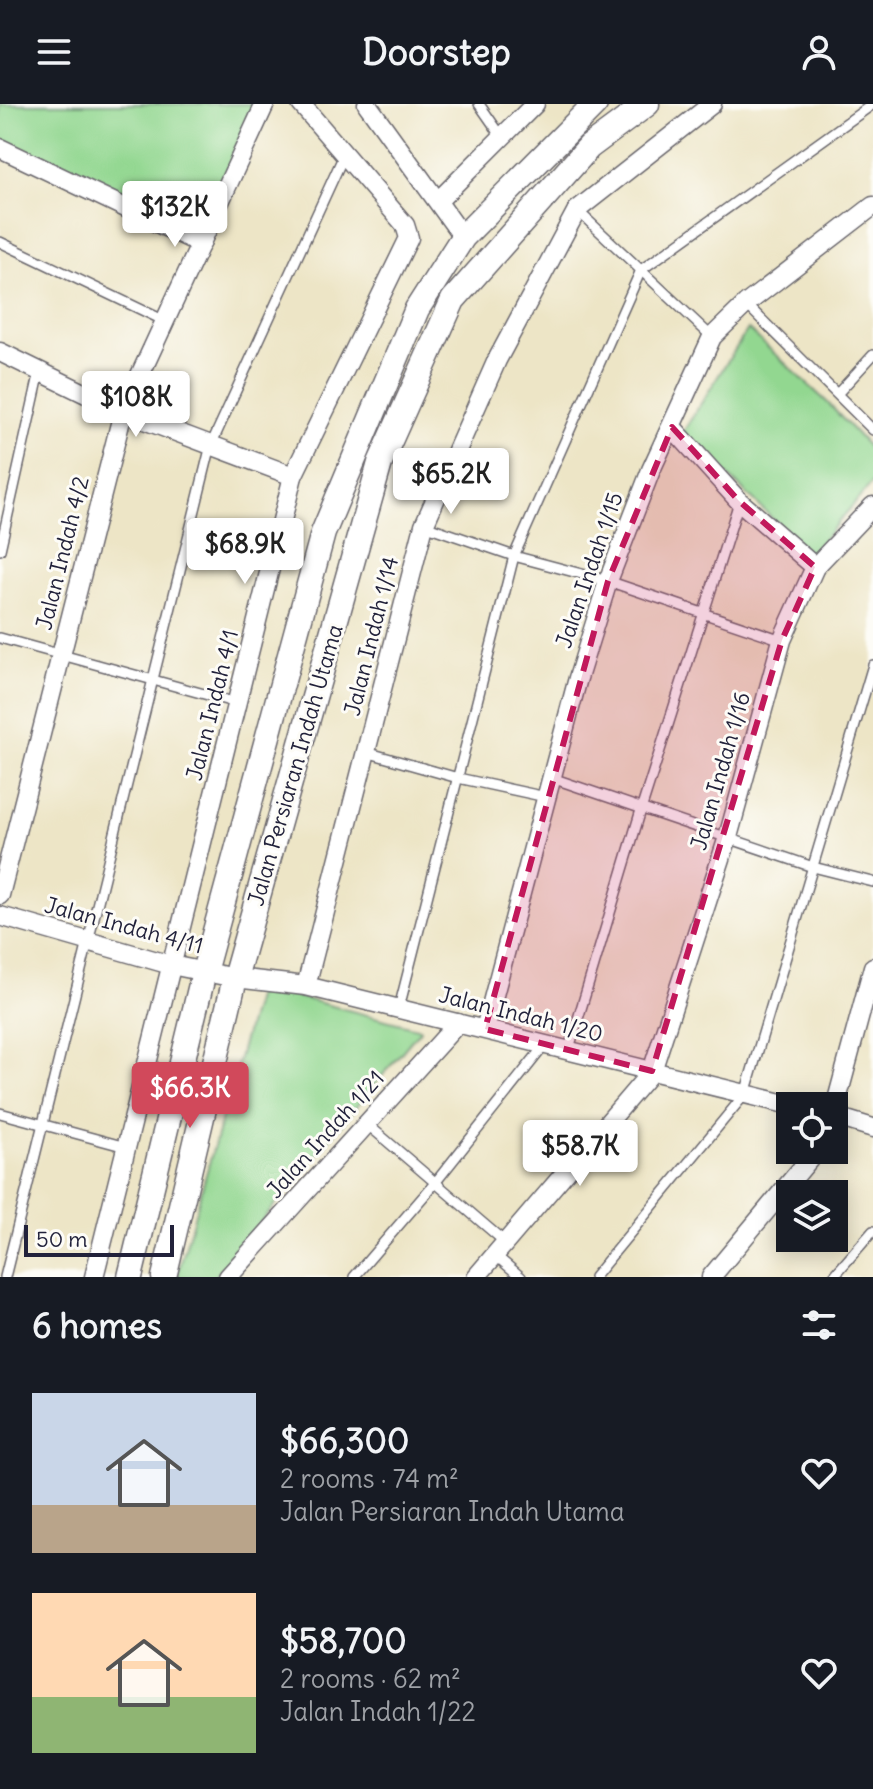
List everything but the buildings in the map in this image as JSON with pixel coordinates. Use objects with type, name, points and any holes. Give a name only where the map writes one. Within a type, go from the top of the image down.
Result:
[{"type":"main road","name":"Jalan Persiaran Indah Utama","points":[[130,1277],[204,972],[323,533],[417,309],[463,237],[595,104]]},
{"type":"main road","name":"Jalan Persiaran Indah Utama","points":[[164,1277],[235,978],[380,463],[453,300],[589,147],[647,104]]},
{"type":"street","name":"Jalan Indah 4/2","points":[[0,895],[123,412],[265,104]]},
{"type":"street","name":"Jalan Indah 4/1","points":[[94,1277],[293,476],[409,238],[405,225],[301,104]]},
{"type":"street","points":[[367,104],[463,237]]},
{"type":"street","points":[[438,201],[535,104]]},
{"type":"street","name":"Jalan Indah 1/14","points":[[306,986],[424,525],[497,360],[577,210],[712,104]]},
{"type":"street","points":[[0,148],[201,244]]},
{"type":"street","name":"Jalan Indah 1/15","points":[[485,1029],[578,678],[608,581],[651,470],[712,337],[746,304],[873,206]]},
{"type":"street","points":[[0,352],[123,412],[293,476]]},
{"type":"street","points":[[672,427],[739,501],[815,567]]},
{"type":"street","name":"Jalan Indah 1/16","points":[[652,1071],[728,837],[782,640],[815,567],[873,506]]},
{"type":"street","name":"Jalan Indah 4/11","points":[[0,916],[171,965],[235,978]]},
{"type":"street","points":[[840,1092],[873,967]]},
{"type":"street","name":"Jalan Indah 1/20","points":[[235,978],[306,986],[776,1102]]},
{"type":"street","name":"Jalan Indah 1/21","points":[[228,1277],[458,1023]]},
{"type":"street","points":[[476,1277],[652,1071]]},
{"type":"street","points":[[848,1118],[873,1128]]},
{"type":"street","points":[[711,1277],[805,1164]]},
{"type":"lane","points":[[479,104],[502,137]]},
{"type":"lane","points":[[399,1008],[514,556],[641,270],[873,104]]},
{"type":"lane","points":[[5,1277],[211,445],[344,154]]},
{"type":"lane","points":[[577,210],[712,337]]},
{"type":"lane","points":[[0,242],[165,321]]},
{"type":"lane","points":[[746,304],[873,430]]},
{"type":"lane","points":[[838,393],[873,355]]},
{"type":"lane","points":[[0,550],[40,371]]},
{"type":"lane","points":[[568,1052],[739,501]]},
{"type":"lane","points":[[424,525],[514,556],[608,581],[782,640]]},
{"type":"lane","points":[[0,638],[237,703]]},
{"type":"lane","points":[[594,1277],[745,1094],[873,665]]},
{"type":"lane","points":[[366,752],[458,778],[546,797]]},
{"type":"lane","points":[[552,778],[813,867],[873,882]]},
{"type":"lane","points":[[354,1277],[435,1183],[544,1046]]},
{"type":"lane","points":[[0,1113],[126,1147]]},
{"type":"lane","points":[[367,1124],[435,1183],[500,1249],[521,1277]]},
{"type":"lane","points":[[833,1277],[873,1231]]},
{"type":"highlighted area","points":[[672,427],[739,501],[815,567],[782,640],[652,1071],[485,1029],[608,581]]},
{"type":"green space","points":[[0,104],[264,104],[197,237],[0,142]]},
{"type":"green space","points":[[748,329],[828,403],[873,452],[873,482],[810,555],[683,432]]},
{"type":"green space","points":[[259,987],[421,1029],[215,1277],[177,1277]]}]
